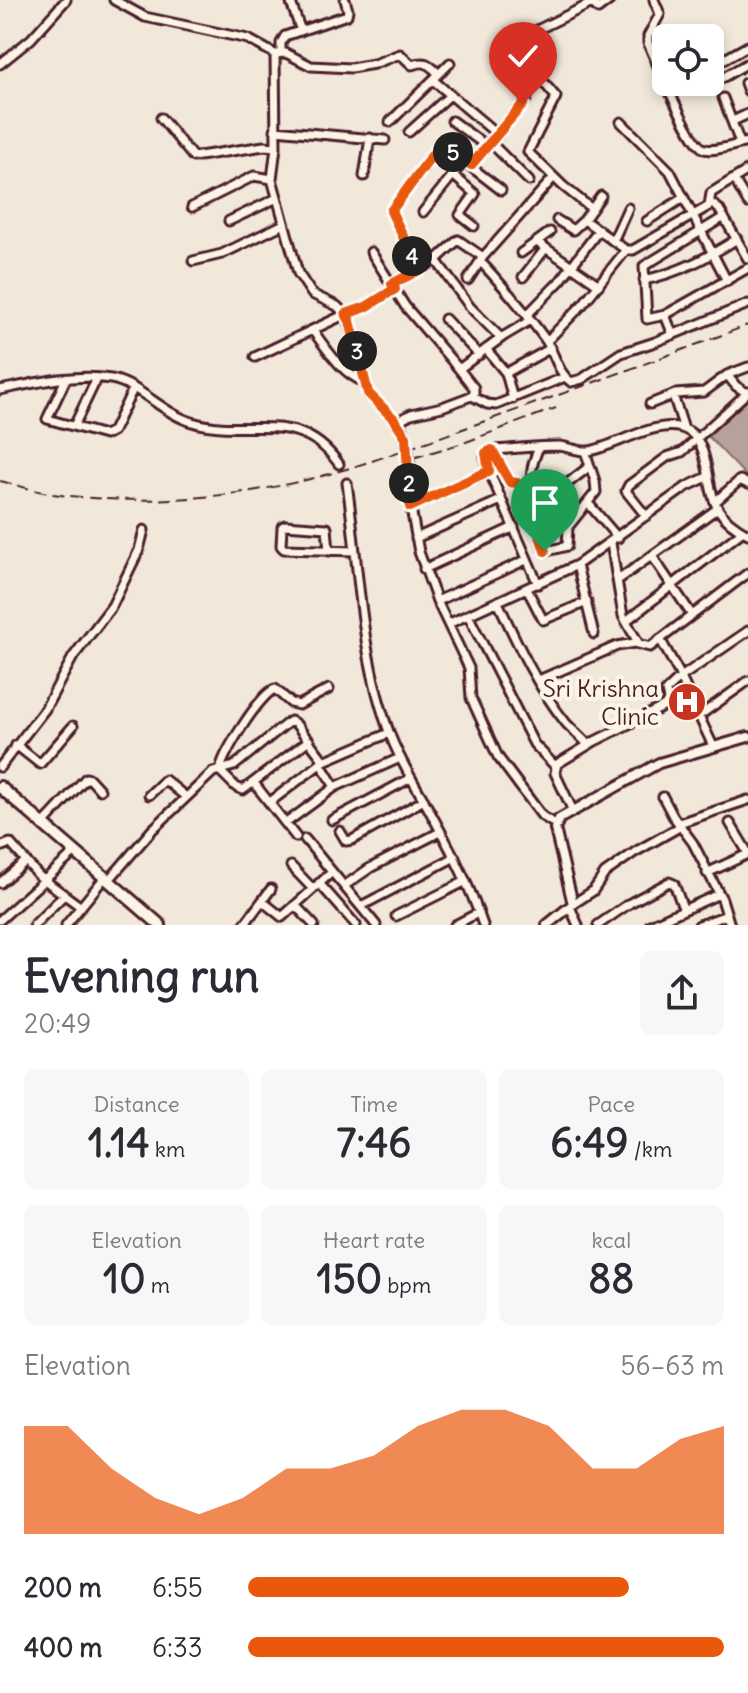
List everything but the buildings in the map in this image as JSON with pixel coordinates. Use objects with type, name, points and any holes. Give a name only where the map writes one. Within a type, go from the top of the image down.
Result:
[{"type":"highway","points":[[1,792],[43,824],[71,856],[105,881]]},
{"type":"highway","points":[[1,792],[160,925]]},
{"type":"highway","points":[[121,894],[152,925]]},
{"type":"main road","points":[[549,924],[572,905],[555,824],[651,766],[748,737]]},
{"type":"street","points":[[0,64],[31,39],[66,0]]},
{"type":"street","points":[[114,0],[145,17],[248,39],[311,66],[337,68],[374,64],[400,54],[412,65],[426,62],[449,96],[498,135]]},
{"type":"street","points":[[290,0],[301,31]]},
{"type":"street","points":[[345,0],[348,10],[344,17],[283,39],[278,53],[276,147],[272,179],[298,273],[307,290],[346,314],[364,382],[374,401],[396,422],[406,437],[410,507],[424,569],[469,668],[471,698],[486,736],[519,788],[542,816],[555,824]]},
{"type":"street","points":[[533,32],[591,2],[598,9],[610,0]]},
{"type":"street","points":[[654,0],[660,14],[648,36],[648,43],[669,91],[698,144],[708,149],[745,144],[723,98]]},
{"type":"street","points":[[423,212],[453,175],[489,145],[518,111],[529,94],[511,72],[537,45]]},
{"type":"street","points":[[724,59],[748,46]]},
{"type":"street","points":[[523,58],[556,97],[527,150],[592,209]]},
{"type":"street","points":[[390,122],[450,63]]},
{"type":"street","points":[[724,77],[748,63]]},
{"type":"street","points":[[409,132],[449,96]]},
{"type":"street","points":[[733,121],[748,114]]},
{"type":"street","points":[[161,118],[193,157],[264,146],[276,147]]},
{"type":"street","points":[[452,121],[489,145],[529,181]]},
{"type":"street","points":[[621,122],[666,167],[727,281]]},
{"type":"street","points":[[275,130],[385,140]]},
{"type":"street","points":[[364,176],[370,138]]},
{"type":"street","points":[[419,270],[391,211],[441,145],[501,190]]},
{"type":"street","points":[[748,170],[709,195],[711,203],[724,217],[748,259]]},
{"type":"street","points":[[453,175],[475,194],[460,215],[474,226]]},
{"type":"street","points":[[192,207],[254,176],[272,179]]},
{"type":"street","points":[[468,280],[481,259],[554,177]]},
{"type":"street","points":[[734,179],[748,203]]},
{"type":"street","points":[[557,220],[573,230],[601,196]]},
{"type":"street","points":[[229,221],[277,198]]},
{"type":"street","points":[[647,221],[683,198]]},
{"type":"street","points":[[584,220],[630,251],[645,245],[711,203]]},
{"type":"street","points":[[613,241],[628,208]]},
{"type":"street","points":[[724,217],[648,261],[643,268],[647,319],[665,315],[748,268]]},
{"type":"street","points":[[193,261],[222,254],[284,224]]},
{"type":"street","points":[[459,369],[529,318],[599,230]]},
{"type":"street","points":[[521,253],[550,232]]},
{"type":"street","points":[[644,280],[677,271],[737,239]]},
{"type":"street","points":[[255,357],[366,307],[436,260],[458,240],[481,259],[549,344],[565,377],[574,382],[621,353],[748,304]]},
{"type":"street","points":[[537,242],[599,285]]},
{"type":"street","points":[[523,277],[546,248]]},
{"type":"street","points":[[506,373],[549,344],[626,250]]},
{"type":"street","points":[[371,252],[405,306],[475,391],[472,396],[411,414],[396,422]]},
{"type":"street","points":[[436,260],[465,301],[501,338]]},
{"type":"street","points":[[665,315],[673,335]]},
{"type":"street","points":[[445,319],[479,355]]},
{"type":"street","points":[[313,331],[341,367],[364,382]]},
{"type":"street","points":[[486,349],[506,373],[513,399]]},
{"type":"street","points":[[650,404],[673,395],[704,392],[727,375],[748,367]]},
{"type":"street","points":[[646,516],[626,491],[627,487],[664,459],[679,454],[748,393],[736,386],[727,375]]},
{"type":"street","points":[[472,396],[491,405],[565,377]]},
{"type":"street","points":[[74,426],[97,378]]},
{"type":"street","points":[[66,379],[46,418],[111,434],[133,389]]},
{"type":"street","points":[[0,390],[66,379],[113,379],[168,413],[190,422],[221,427],[281,428],[309,435],[329,449],[339,464]]},
{"type":"street","points":[[626,621],[745,533],[716,505],[702,449],[684,429],[673,395]]},
{"type":"street","points":[[538,584],[489,471],[486,453],[539,447],[568,447],[585,451],[648,430],[663,427],[684,429]]},
{"type":"street","points":[[539,447],[529,472],[555,511],[536,524],[545,551],[567,546],[568,527],[594,496],[596,487],[585,451]]},
{"type":"street","points":[[492,450],[510,482],[517,483],[525,492],[538,485]]},
{"type":"street","points":[[553,505],[562,498],[568,483],[590,466]]},
{"type":"street","points":[[410,507],[489,471]]},
{"type":"street","points":[[448,624],[577,565],[691,483],[707,477]]},
{"type":"street","points":[[618,580],[716,505],[740,480],[748,484]]},
{"type":"street","points":[[347,483],[374,681],[389,733],[455,857],[483,925]]},
{"type":"street","points":[[416,538],[501,500]]},
{"type":"street","points":[[588,503],[614,540],[626,621],[639,644]]},
{"type":"street","points":[[329,551],[327,528],[282,527],[282,548],[329,551],[355,551]]},
{"type":"street","points":[[424,569],[514,527]]},
{"type":"street","points":[[0,767],[45,709],[73,657],[112,606],[139,550],[144,530]]},
{"type":"street","points":[[652,556],[692,615]]},
{"type":"street","points":[[437,601],[526,560]]},
{"type":"street","points":[[577,565],[594,634]]},
{"type":"street","points":[[539,680],[610,648],[639,644],[648,648],[748,573]]},
{"type":"street","points":[[527,589],[543,620],[587,602]]},
{"type":"street","points":[[498,602],[524,656],[565,722],[588,745]]},
{"type":"street","points":[[468,615],[534,744],[555,766],[555,773],[573,811]]},
{"type":"street","points":[[555,766],[588,745],[667,705],[666,691],[681,677],[748,631]]},
{"type":"street","points":[[660,639],[713,746]]},
{"type":"street","points":[[699,716],[748,681]]},
{"type":"street","points":[[66,925],[152,830],[219,768],[254,710],[270,690],[275,689],[291,703],[299,705],[329,689]]},
{"type":"street","points":[[219,768],[234,766],[291,721],[309,740],[335,787]]},
{"type":"street","points":[[16,745],[40,764],[73,726]]},
{"type":"street","points":[[270,802],[322,762],[389,733]]},
{"type":"street","points":[[219,768],[240,789],[247,788],[309,740]]},
{"type":"street","points":[[286,823],[335,787],[400,758]]},
{"type":"street","points":[[43,824],[86,778],[100,790]]},
{"type":"street","points":[[332,820],[411,778]]},
{"type":"street","points":[[149,795],[165,780],[186,797]]},
{"type":"street","points":[[254,783],[376,925]]},
{"type":"street","points":[[663,797],[693,843],[719,894],[730,925]]},
{"type":"street","points":[[340,831],[346,841],[352,840],[424,800]]},
{"type":"street","points":[[578,925],[572,905],[591,894],[603,875],[614,866],[680,825],[748,800]]},
{"type":"street","points":[[707,873],[748,853],[730,823]]},
{"type":"street","points":[[344,886],[370,868],[440,832]]},
{"type":"street","points":[[0,847],[10,843],[45,880],[81,907]]},
{"type":"street","points":[[0,920],[71,856]]},
{"type":"street","points":[[361,906],[455,857]]},
{"type":"street","points":[[0,883],[26,861]]},
{"type":"street","points":[[291,866],[356,925],[368,915]]},
{"type":"street","points":[[262,901],[282,917],[332,872]]},
{"type":"street","points":[[396,916],[466,881]]},
{"type":"street","points":[[598,925],[669,882],[674,884],[683,908]]},
{"type":"street","points":[[244,925],[271,889]]},
{"type":"street","points":[[650,925],[719,894]]},
{"type":"street","points":[[34,925],[64,895]]},
{"type":"street","points":[[295,905],[314,925]]},
{"type":"street","points":[[455,925],[478,913]]},
{"type":"street","points":[[699,925],[727,915]]},
{"type":"shaded area","points":[[748,399],[748,478],[708,436]]},
{"type":"railway","points":[[0,481],[53,494],[120,500],[187,498],[286,485],[386,456],[748,325]]},
{"type":"railway","points":[[413,458],[556,408]]},
{"type":"place","name":"Sri Krishna Clinic","points":[[687,702]]},
{"type":"route","points":[[523,104],[471,165],[444,146],[439,146],[391,211],[419,270],[392,284],[395,289],[375,302],[346,314],[368,393],[402,428],[406,437],[410,507],[489,471],[485,457],[487,451],[492,450],[510,482],[517,483],[525,492],[538,485],[555,508],[554,512],[536,524],[545,551]]}]
